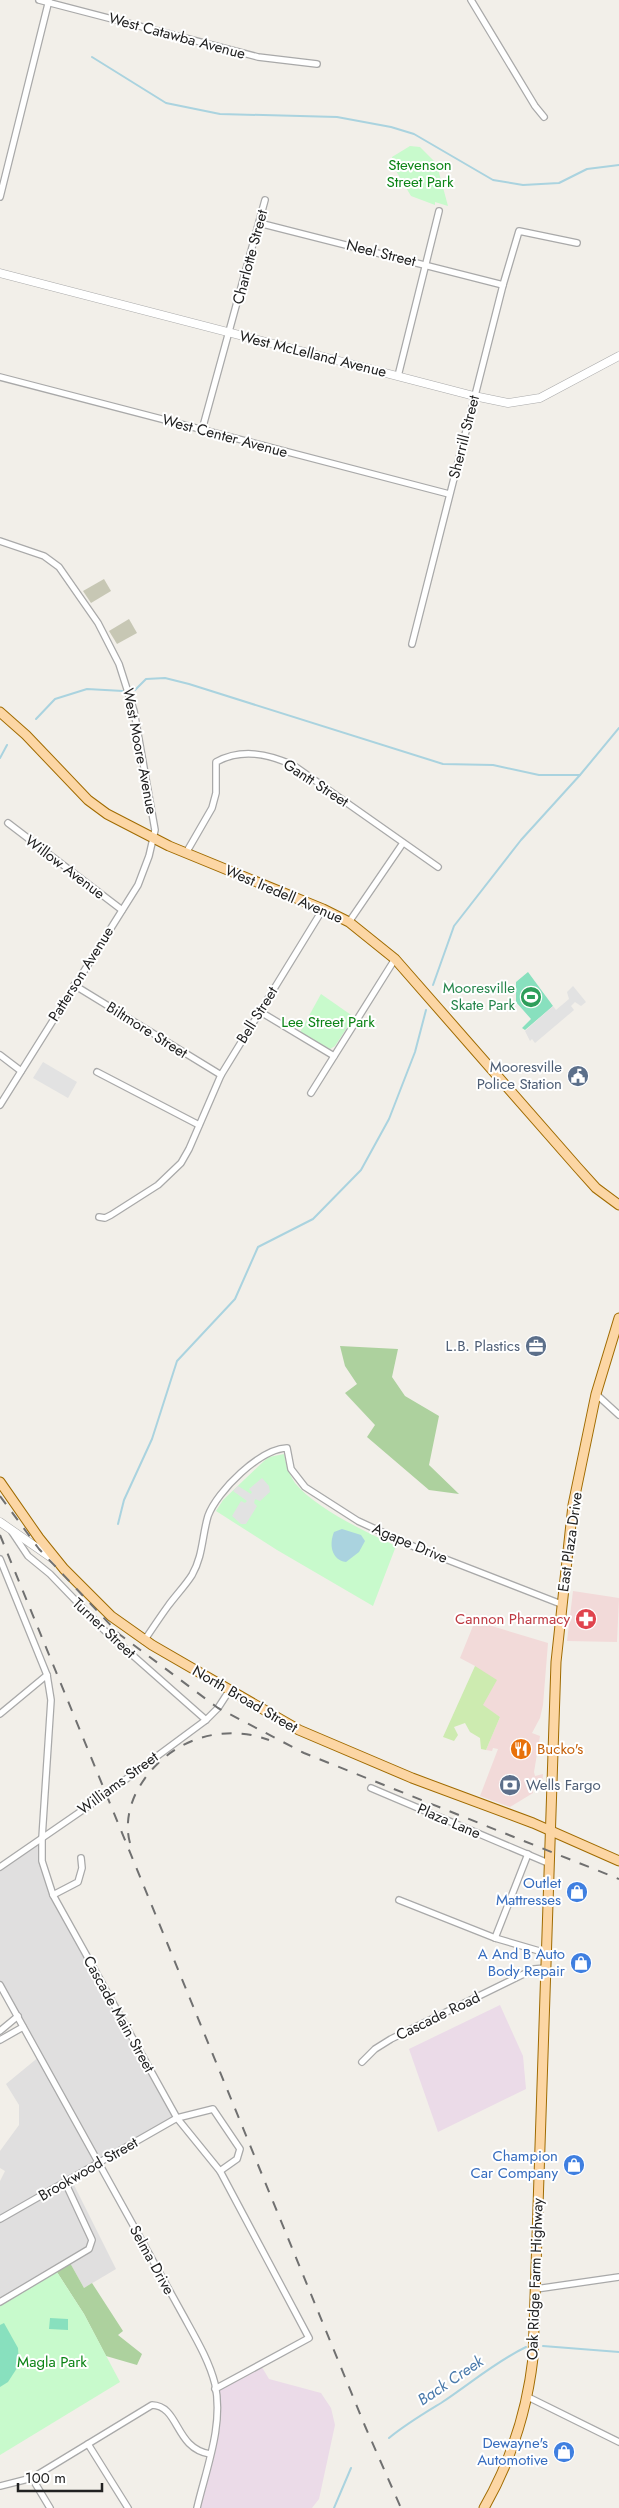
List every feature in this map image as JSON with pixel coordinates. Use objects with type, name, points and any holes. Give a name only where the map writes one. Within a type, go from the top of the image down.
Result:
[{"type":"main road","name":"West Iredell Avenue","points":[[0,712],[26,735],[88,800],[107,814],[154,840],[323,909],[349,922],[395,959],[596,1188],[619,1205]]},
{"type":"main road","name":"East Plaza Drive","points":[[550,1831],[555,1670],[573,1505],[596,1394],[619,1318]]},
{"type":"main road","name":"North Broad Street","points":[[0,1482],[60,1564],[111,1616],[144,1641],[299,1730],[357,1756],[550,1831],[619,1861]]},
{"type":"main road","name":"Oak Ridge Farm Highway","points":[[484,2508],[501,2477],[511,2452],[528,2397],[534,2351],[550,1831]]},
{"type":"street","name":"West Catawba Avenue","points":[[39,0],[49,1],[258,57],[317,64]]},
{"type":"street","points":[[471,0],[534,106],[544,117]]},
{"type":"street","points":[[0,198],[49,1]]},
{"type":"street","name":"Charlotte Street","points":[[202,430],[265,200]]},
{"type":"street","points":[[398,376],[439,211]]},
{"type":"street","name":"Neel Street","points":[[260,222],[503,285]]},
{"type":"street","name":"Sherrill Street","points":[[412,644],[474,396],[519,231],[577,243]]},
{"type":"street","name":"West McLelland Avenue","points":[[0,273],[474,396],[508,402],[524,402],[540,398],[619,356]]},
{"type":"street","name":"West Center Avenue","points":[[0,377],[450,494]]},
{"type":"street","name":"West Moore Avenue","points":[[0,541],[44,556],[59,567],[74,587],[114,652],[126,680],[134,711],[155,830],[154,840]]},
{"type":"street","name":"Gantt Street","points":[[186,853],[212,808],[216,792],[216,762],[246,753],[270,755],[293,765],[438,867]]},
{"type":"street","name":"Willow Avenue","points":[[8,823],[122,910]]},
{"type":"street","name":"Patterson Avenue","points":[[0,1105],[122,910],[144,872],[154,840]]},
{"type":"street","points":[[349,922],[403,843]]},
{"type":"street","name":"Bell Street","points":[[99,1217],[105,1218],[111,1215],[170,1175],[189,1150],[221,1075],[323,909]]},
{"type":"street","points":[[311,1094],[395,959]]},
{"type":"street","name":"Biltmore Street","points":[[74,985],[221,1075]]},
{"type":"street","points":[[259,1011],[334,1056]]},
{"type":"street","points":[[0,1055],[21,1071]]},
{"type":"street","points":[[97,1072],[200,1125]]},
{"type":"street","points":[[596,1394],[619,1414]]},
{"type":"street","name":"Agape Drive","points":[[144,1641],[192,1575],[200,1560],[208,1516],[222,1493],[262,1455],[276,1449],[287,1448],[291,1469],[305,1487],[358,1521],[408,1544],[561,1604]]},
{"type":"street","points":[[0,1522],[60,1564]]},
{"type":"street","name":"Turner Street","points":[[11,1530],[28,1556],[50,1574],[104,1630],[206,1720]]},
{"type":"street","name":"Cascade Main Street","points":[[0,1559],[47,1675],[51,1700],[42,1860],[53,1895],[176,2118],[220,2171],[309,2338],[215,2389]]},
{"type":"street","points":[[0,1714],[47,1675]]},
{"type":"street","name":"Williams Street","points":[[0,1867],[206,1720],[218,1708],[229,1691]]},
{"type":"street","name":"Plaza Lane","points":[[371,1788],[548,1863]]},
{"type":"street","points":[[495,1938],[528,1854]]},
{"type":"street","points":[[53,1895],[78,1882],[82,1868],[81,1858]]},
{"type":"street","points":[[399,1900],[495,1938],[546,1953]]},
{"type":"street","name":"Cascade Road","points":[[362,2062],[375,2048],[391,2039],[534,1969],[546,1968]]},
{"type":"street","name":"Selma Drive","points":[[0,1984],[202,2352],[215,2389],[218,2414],[197,2508]]},
{"type":"street","points":[[0,2031],[18,2016]]},
{"type":"street","points":[[0,2040],[23,2026]]},
{"type":"street","name":"Brookwood Street","points":[[0,2219],[176,2118],[213,2109],[240,2149],[238,2159],[220,2171]]},
{"type":"street","points":[[0,2302],[89,2249],[92,2240],[65,2182]]},
{"type":"street","points":[[536,2289],[619,2277]]},
{"type":"street","points":[[528,2397],[619,2442]]},
{"type":"street","points":[[0,2486],[32,2478],[147,2408],[158,2406],[167,2410],[189,2445],[195,2450],[210,2454]]},
{"type":"street","points":[[88,2444],[128,2508]]},
{"type":"street","points":[[32,2478],[50,2508]]},
{"type":"shaded area","points":[[104,579],[111,591],[91,603],[83,591]]},
{"type":"shaded area","points":[[129,619],[137,633],[117,644],[109,631]]},
{"type":"shaded area","points":[[573,986],[586,1002],[581,1006],[575,1002],[571,1006],[574,1010],[535,1043],[532,1039],[530,1041],[525,1031],[553,1006],[556,1010],[569,999],[567,992]]},
{"type":"shaded area","points":[[43,1062],[77,1082],[68,1098],[33,1078]]},
{"type":"shaded area","points":[[262,1478],[269,1486],[270,1492],[260,1501],[255,1499],[254,1503],[257,1506],[246,1524],[241,1524],[232,1516],[241,1501],[245,1503],[247,1501],[233,1491],[238,1486],[251,1494],[252,1492],[249,1489]]},
{"type":"shaded area","points":[[573,1591],[619,1598],[617,1642],[567,1641]]},
{"type":"shaded area","points":[[475,1621],[548,1643],[543,1705],[540,1718],[532,1733],[540,1736],[534,1772],[535,1776],[543,1774],[542,1786],[533,1786],[533,1793],[510,1807],[480,1796],[498,1749],[486,1750],[500,1717],[483,1706],[475,1666],[460,1658]]},
{"type":"shaded area","points":[[42,1838],[45,1876],[176,2118],[71,2179],[116,2269],[84,2288],[69,2261],[0,2302],[0,2181],[5,2171],[0,2168],[0,2151],[19,2125],[19,2105],[6,2084],[40,2056],[0,1985],[0,1867]]},
{"type":"shaded area","points":[[500,2005],[523,2056],[526,2089],[438,2132],[409,2049]]},
{"type":"shaded area","points":[[260,2364],[269,2379],[321,2393],[331,2408],[335,2425],[319,2499],[312,2508],[197,2508],[215,2430],[215,2389]]},
{"type":"green space","name":"Stevenson Street Park","points":[[410,146],[420,147],[435,162],[448,206],[435,202],[435,205],[411,196],[393,166],[392,157]]},
{"type":"green space","name":"Mooresville Skate Park","points":[[528,972],[553,1006],[525,1030],[522,1028],[531,1019],[516,1002],[516,982]]},
{"type":"green space","name":"Lee Street Park","points":[[321,994],[354,1017],[335,1046],[330,1049],[300,1032]]},
{"type":"green space","points":[[340,1346],[398,1349],[392,1377],[405,1396],[439,1416],[429,1465],[459,1494],[429,1490],[367,1437],[375,1425],[345,1393],[357,1384],[345,1366]]},
{"type":"green space","points":[[284,1454],[291,1476],[304,1492],[342,1519],[396,1546],[373,1606],[277,1550],[216,1511],[223,1500],[264,1461],[269,1457]]},
{"type":"green space","points":[[475,1666],[497,1680],[483,1705],[500,1717],[486,1750],[481,1749],[480,1738],[470,1732],[465,1723],[454,1727],[458,1735],[454,1741],[443,1737]]},
{"type":"green space","points":[[69,2261],[84,2288],[92,2283],[123,2331],[118,2335],[142,2354],[137,2365],[106,2356],[84,2314],[55,2269]]},
{"type":"green space","name":"Magla Park","points":[[55,2269],[84,2314],[120,2382],[0,2455],[0,2302]]},
{"type":"green space","points":[[50,2318],[68,2319],[68,2330],[49,2329]]},
{"type":"green space","points":[[4,2323],[18,2348],[19,2365],[8,2382],[0,2387],[0,2325]]},
{"type":"water","points":[[342,1529],[361,1535],[365,1541],[359,1552],[346,1562],[337,1558],[332,1551],[334,1532]]},
{"type":"waterway","points":[[92,57],[166,103],[220,114],[337,117],[391,127],[414,134],[493,180],[523,185],[559,183],[587,169],[619,165]]},
{"type":"waterway","points":[[135,690],[146,679],[165,678],[443,764],[493,765],[539,775],[580,775]]},
{"type":"waterway","points":[[36,719],[55,699],[87,689],[123,691]]},
{"type":"waterway","points":[[433,985],[454,926],[521,840],[580,775],[619,728]]},
{"type":"waterway","points":[[0,758],[7,745]]},
{"type":"waterway","points":[[118,1524],[124,1500],[152,1439],[177,1361],[235,1299],[258,1247],[313,1219],[361,1170],[389,1119],[415,1052],[426,1010]]},
{"type":"waterway","name":"Back Creek","points":[[543,2346],[619,2352]]},
{"type":"waterway","name":"Back Creek","points":[[389,2438],[493,2366],[526,2347]]},
{"type":"waterway","name":"Back Creek","points":[[334,2508],[351,2468]]},
{"type":"railway","points":[[0,1496],[39,1549],[119,1634],[218,1708],[304,1753],[619,1879]]},
{"type":"railway","points":[[0,1535],[365,2426],[401,2508]]},
{"type":"railway","points":[[130,1843],[128,1823],[132,1803],[148,1774],[161,1760],[194,1740],[212,1735],[231,1733],[269,1740]]},
{"type":"place","name":"Mooresville Skate Park","points":[[531,997]]},
{"type":"place","name":"Mooresville Police Station","points":[[578,1076]]},
{"type":"place","name":"L.B. Plastics","points":[[536,1346]]},
{"type":"place","name":"Cannon Pharmacy","points":[[586,1619]]},
{"type":"place","name":"Bucko's","points":[[521,1749]]},
{"type":"place","name":"Wells Fargo","points":[[510,1785]]},
{"type":"place","name":"Outlet Mattresses","points":[[577,1892]]},
{"type":"place","name":"A And B Auto Body Repair","points":[[581,1963]]},
{"type":"place","name":"Champion Car Company","points":[[574,2165]]},
{"type":"place","name":"Dewayne's Automotive","points":[[564,2452]]}]
